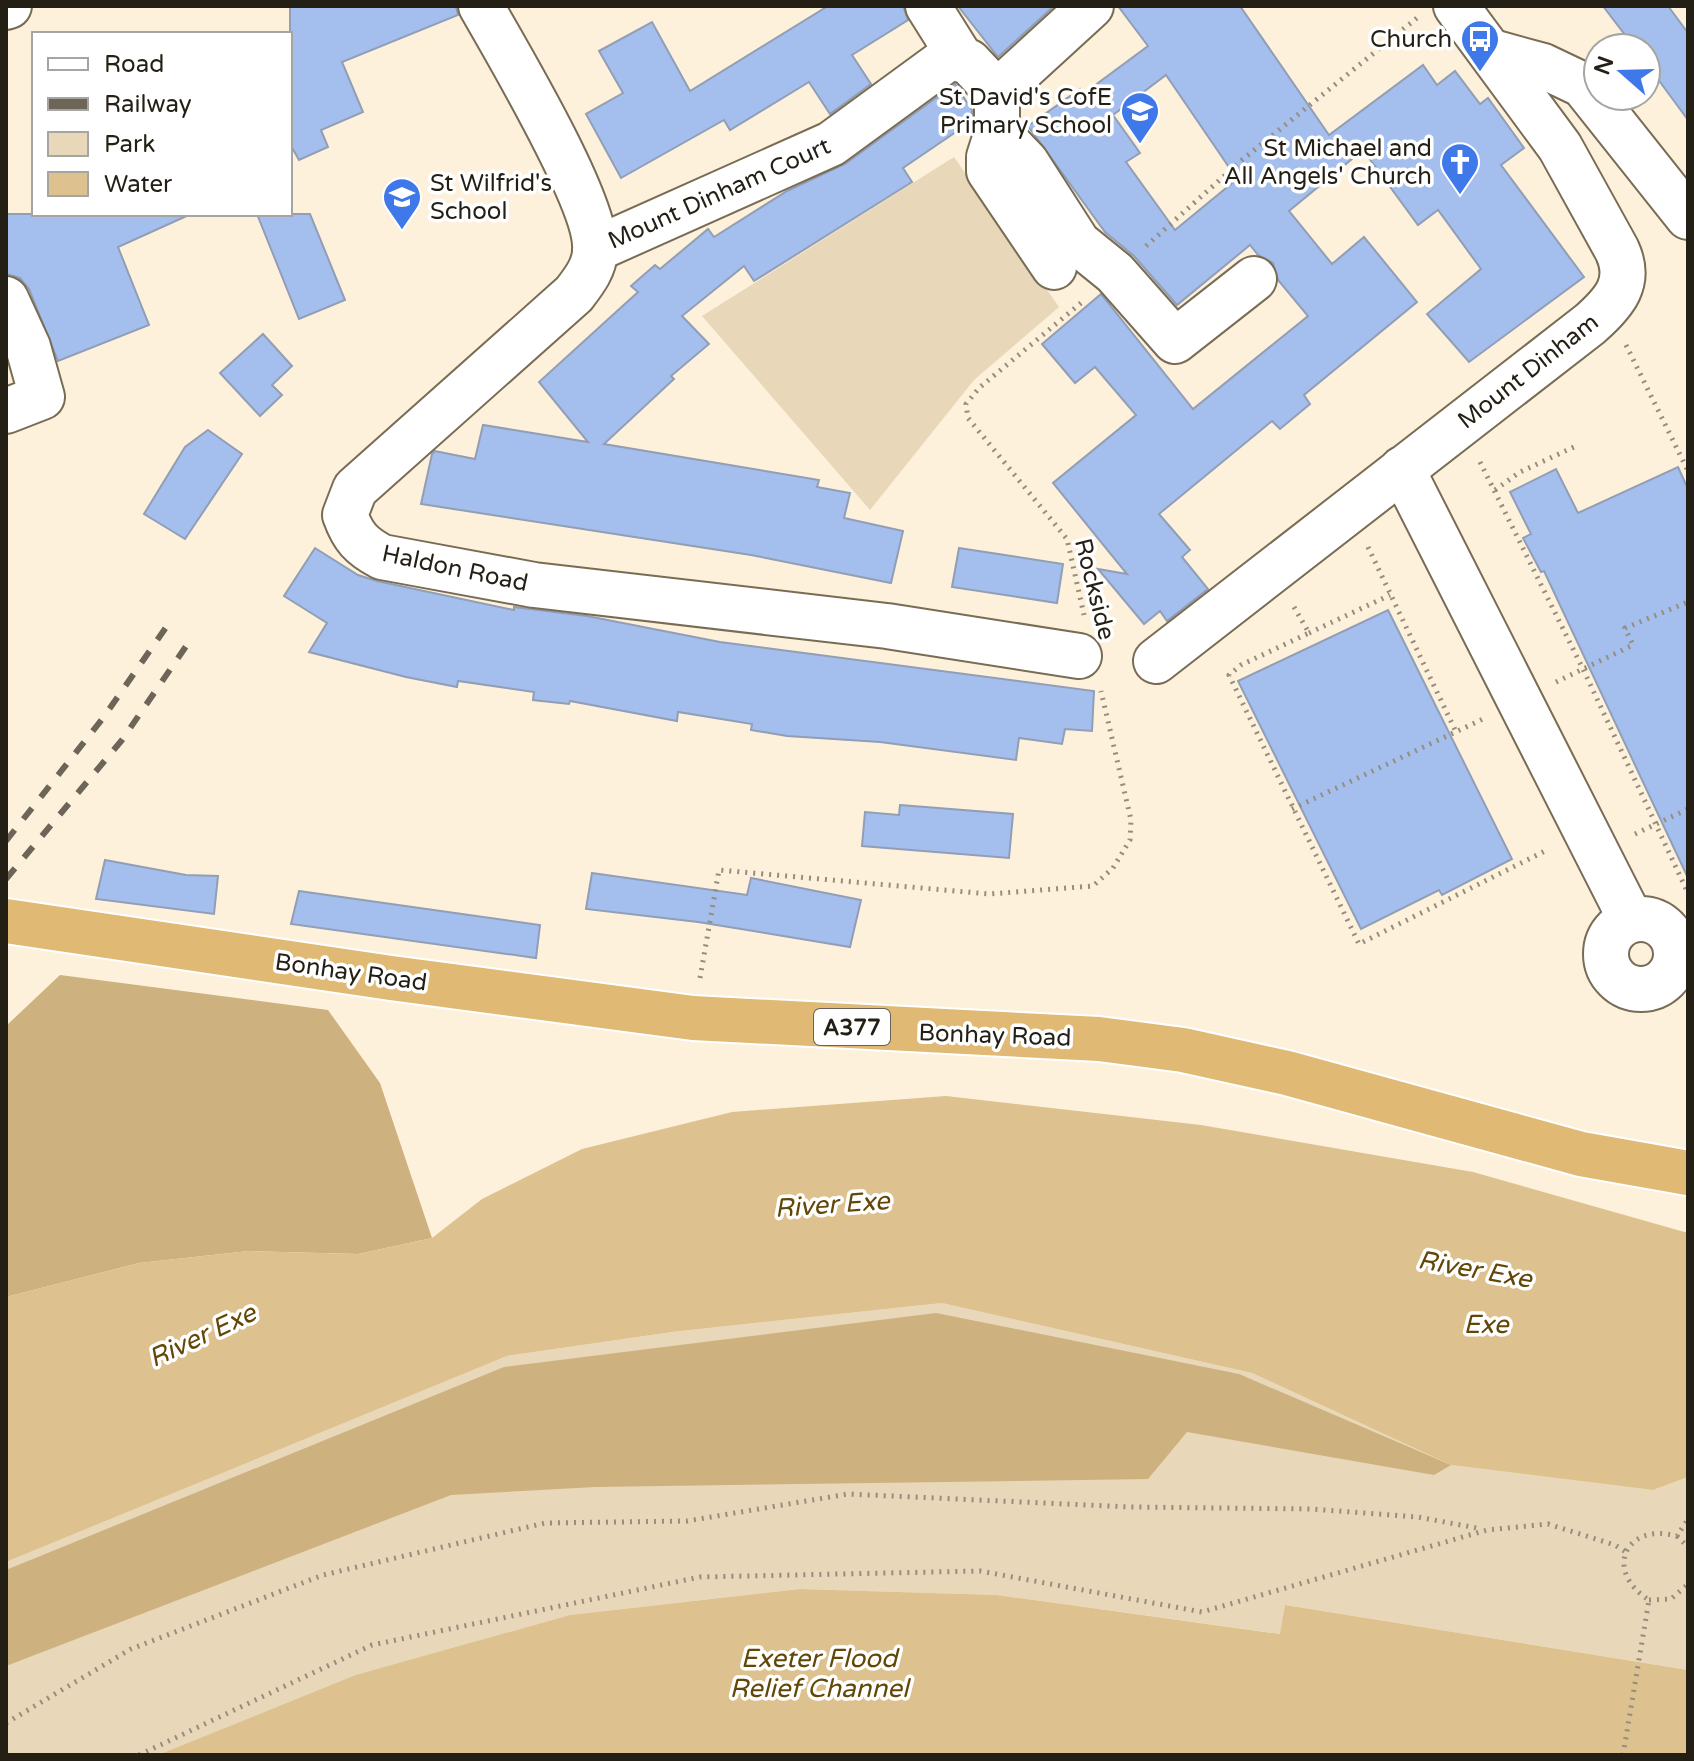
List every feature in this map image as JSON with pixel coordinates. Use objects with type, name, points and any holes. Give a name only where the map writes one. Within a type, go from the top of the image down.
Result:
[{"type":"highway","name":"Bonhay Road","points":[[6,921],[391,978],[693,1018],[1099,1039],[1183,1050],[1287,1073],[1606,1160],[1688,1173]]},
{"type":"street","points":[[481,6],[554,139],[588,217],[596,249]]},
{"type":"street","points":[[928,6],[1078,243],[1115,273],[1175,341],[1254,279]]},
{"type":"street","points":[[1054,267],[989,171],[989,157],[997,112],[1091,6]]},
{"type":"street","points":[[1439,10],[1492,52],[1553,70],[1583,85],[1688,217]]},
{"type":"street","name":"Mount Dinham","points":[[1156,661],[1608,308],[1622,281],[1625,267],[1560,147],[1492,52]]},
{"type":"street","name":"Mount Dinham Court","points":[[596,249],[831,144],[950,57],[960,57]]},
{"type":"street","name":"Haldon Road","points":[[596,249],[592,266],[574,294],[355,489],[345,515],[351,533],[361,546],[382,557],[534,585],[887,626],[1088,656]]},
{"type":"street","points":[[6,299],[28,347],[42,397],[6,411]]},
{"type":"street","points":[[1402,469],[1631,920]]},
{"type":"path","name":"Rockside","points":[[693,1018],[719,870],[989,894],[1093,886],[1113,868],[1130,840],[1131,820],[1088,656],[1067,539],[968,418],[966,404],[979,388],[1242,160],[1439,10]]},
{"type":"path","points":[[1608,308],[1688,471]]},
{"type":"path","points":[[1460,424],[1495,490],[1688,893]]},
{"type":"path","points":[[1495,490],[1520,472],[1574,447]]},
{"type":"path","points":[[1350,511],[1457,734]]},
{"type":"path","points":[[1273,572],[1309,633]]},
{"type":"path","points":[[1390,595],[1241,665],[1229,675],[1359,944],[1592,841],[1656,824],[1688,809]]},
{"type":"path","points":[[6,1723],[131,1649],[323,1575],[545,1523],[687,1521],[848,1494],[1131,1507],[1311,1509],[1418,1517],[1487,1530]]},
{"type":"path","points":[[1677,1536],[1688,1519]]},
{"type":"path","points":[[139,1755],[372,1645],[700,1577],[980,1571],[1202,1612],[1487,1530],[1548,1524],[1615,1545],[1626,1552]]},
{"type":"path","points":[[1688,1547],[1677,1536],[1657,1531],[1638,1537],[1626,1552],[1624,1572],[1632,1589],[1649,1600],[1671,1599],[1688,1584]]},
{"type":"path","points":[[1623,1755],[1649,1600]]},
{"type":"green space","points":[[954,157],[1059,307],[974,380],[870,510],[702,316]]},
{"type":"green space","points":[[942,1303],[1252,1373],[1451,1465],[1653,1490],[1688,1477],[1688,1670],[1285,1605],[1281,1634],[997,1595],[800,1589],[570,1615],[356,1676],[158,1755],[6,1755],[6,1562],[507,1356],[672,1332]]},
{"type":"shaded area","points":[[60,975],[328,1010],[380,1083],[432,1238],[358,1254],[249,1251],[139,1263],[6,1297],[6,1026]]},
{"type":"shaded area","points":[[936,1313],[1239,1374],[1451,1465],[1434,1475],[1187,1432],[1148,1479],[595,1487],[451,1495],[6,1666],[6,1570],[504,1367]]},
{"type":"water","name":"Exe","points":[[946,1096],[1201,1125],[1473,1172],[1688,1233],[1688,1477],[1653,1490],[1451,1465],[1252,1373],[942,1303],[672,1332],[507,1356],[6,1562],[6,1297],[139,1263],[249,1251],[358,1254],[432,1238],[482,1199],[582,1149],[732,1112]]},
{"type":"water","name":"Exeter Flood Relief Channel","points":[[800,1589],[997,1595],[1280,1634],[1285,1605],[1688,1670],[1688,1755],[158,1755],[356,1675],[570,1615]]},
{"type":"building","points":[[290,6],[456,6],[458,15],[342,62],[363,112],[321,130],[328,147],[299,160],[292,148]]},
{"type":"building","points":[[828,6],[903,6],[908,20],[852,55],[871,84],[830,114],[809,82],[730,130],[724,120],[621,178],[586,114],[623,93],[599,51],[652,22],[690,91]]},
{"type":"building","points":[[958,6],[1054,6],[998,57]]},
{"type":"building","points":[[1118,6],[1240,6],[1329,135],[1423,65],[1437,85],[1455,71],[1480,104],[1488,98],[1524,148],[1501,165],[1584,277],[1469,362],[1427,314],[1481,269],[1438,210],[1418,225],[1363,150],[1289,211],[1332,264],[1364,237],[1417,302],[1304,395],[1310,404],[1280,429],[1272,421],[1159,514],[1190,550],[1182,557],[1208,589],[1167,621],[1160,611],[1144,624],[1098,569],[1127,574],[1053,483],[1136,415],[1095,367],[1075,383],[1042,344],[1101,294],[1193,409],[1308,316],[1278,280],[1273,263],[1258,255],[1250,245],[1177,305],[1134,256],[1105,232],[1028,126],[1080,89],[1083,94],[1148,46]],"holes":[[[1166,75],[1237,179],[1175,230],[1126,162],[1140,153],[1113,115]]]},
{"type":"building","points":[[1603,6],[1668,6],[1688,33],[1688,120],[1662,85],[1662,32],[1623,32]]},
{"type":"building","points":[[955,84],[972,110],[972,121],[903,168],[912,182],[754,281],[744,266],[682,316],[709,344],[671,376],[674,379],[604,444],[819,480],[817,487],[850,493],[844,518],[903,531],[891,583],[751,555],[421,504],[432,454],[435,451],[475,459],[483,425],[588,442],[539,382],[638,292],[631,286],[655,265],[660,269],[708,229],[714,237],[787,191],[845,164]]},
{"type":"building","points":[[6,214],[187,216],[118,247],[149,325],[58,361],[29,289],[20,278],[6,274]]},
{"type":"building","points":[[310,214],[345,300],[299,319],[258,216]]},
{"type":"building","points":[[263,334],[292,366],[272,385],[282,395],[260,416],[220,373]]},
{"type":"building","points":[[208,430],[242,454],[185,539],[144,514],[185,447]]},
{"type":"building","points":[[1678,467],[1688,489],[1688,878],[1544,571],[1541,572],[1523,538],[1531,534],[1510,492],[1556,469],[1578,513]]},
{"type":"building","points":[[315,548],[358,575],[377,581],[514,610],[514,607],[587,616],[720,642],[1094,691],[1092,731],[1065,729],[1062,744],[1019,738],[1016,760],[880,742],[787,736],[751,730],[752,724],[678,712],[677,721],[570,701],[569,704],[533,700],[534,692],[458,681],[457,687],[406,677],[309,652],[327,623],[284,596]]},
{"type":"building","points":[[959,548],[1063,564],[1057,603],[952,587]]},
{"type":"building","points":[[1388,610],[1512,859],[1442,895],[1439,890],[1361,929],[1238,681]]},
{"type":"building","points":[[900,805],[1013,814],[1009,858],[862,846],[865,812],[899,815]]},
{"type":"building","points":[[105,860],[186,875],[218,876],[214,914],[96,899]]},
{"type":"building","points":[[592,873],[747,895],[751,878],[861,900],[850,947],[698,922],[586,909]]},
{"type":"building","points":[[299,891],[540,925],[536,958],[291,924]]},
{"type":"railway","points":[[6,841],[103,718],[169,623]]},
{"type":"railway","points":[[6,879],[122,740],[193,636]]},
{"type":"place","name":"Church","points":[[1480,73]]},
{"type":"place","name":"St David's CofE Primary School","points":[[1140,145]]},
{"type":"place","name":"St Michael and All Angels' Church","points":[[1460,196]]},
{"type":"place","name":"St Wilfrid's School","points":[[402,231]]},
{"type":"water label","name":"River Exe","points":[[832,1204]]},
{"type":"water label","name":"River Exe","points":[[1475,1269]]},
{"type":"water label","name":"River Exe","points":[[202,1335]]}]
